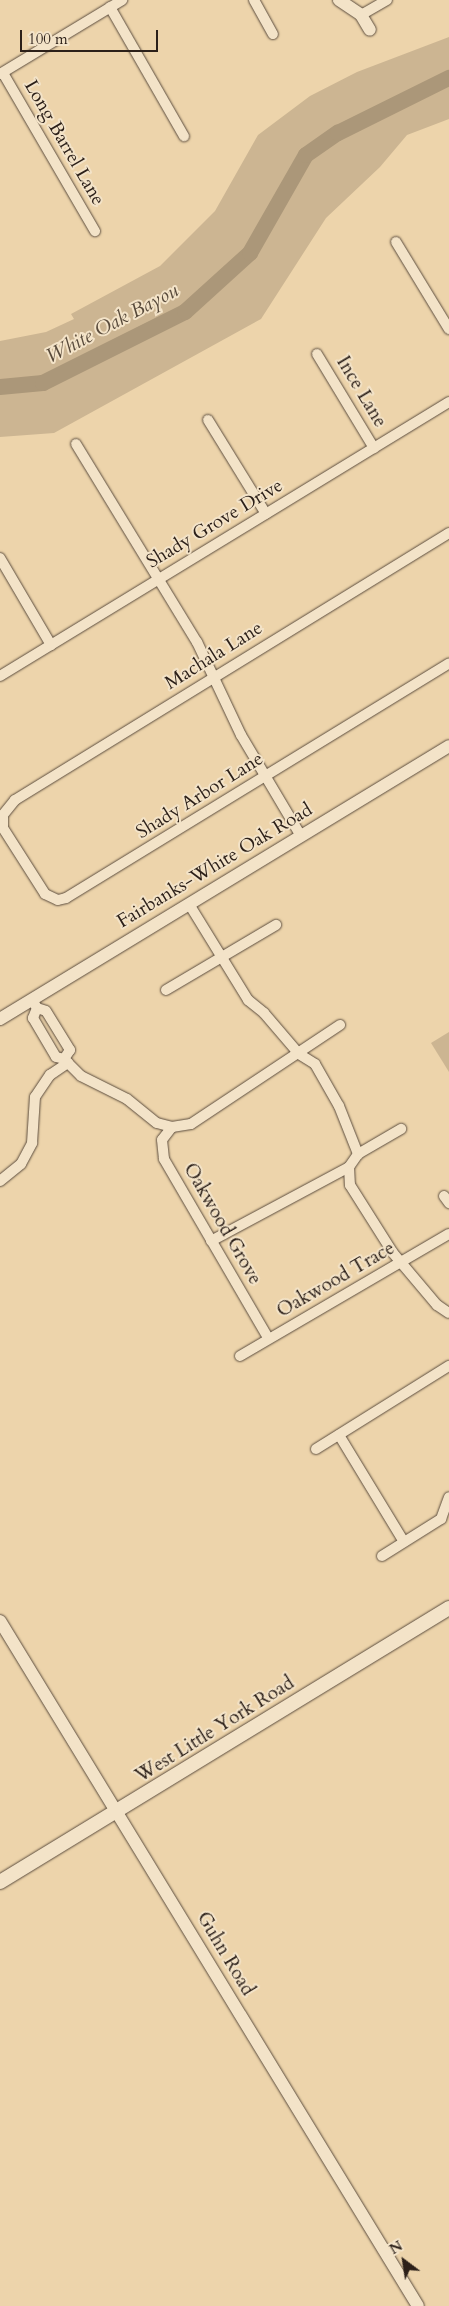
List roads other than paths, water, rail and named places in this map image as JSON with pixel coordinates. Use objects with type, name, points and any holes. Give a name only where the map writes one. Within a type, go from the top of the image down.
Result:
[{"type":"main road","name":"West Little York Road","points":[[0,1882],[449,1608]]},
{"type":"street","points":[[1,74],[122,0]]},
{"type":"street","points":[[254,0],[273,34]]},
{"type":"street","points":[[339,0],[361,15]]},
{"type":"street","points":[[359,0],[361,15],[370,30]]},
{"type":"street","points":[[361,15],[387,0]]},
{"type":"street","points":[[110,7],[184,136]]},
{"type":"street","name":"Long Barrel Lane","points":[[1,74],[95,231]]},
{"type":"street","points":[[396,242],[449,329]]},
{"type":"street","name":"Ince Lane","points":[[317,354],[374,448]]},
{"type":"street","name":"Shady Grove Drive","points":[[0,676],[449,402]]},
{"type":"street","points":[[208,420],[266,514]]},
{"type":"street","points":[[76,444],[197,642],[264,778],[300,836]]},
{"type":"street","name":"Machala Lane","points":[[3,815],[15,800],[449,533]]},
{"type":"street","points":[[0,558],[51,645]]},
{"type":"street","name":"Shady Arbor Lane","points":[[3,815],[3,828],[42,889],[51,898],[58,900],[74,895],[449,663]]},
{"type":"street","name":"Fairbanks-White Oak Road","points":[[0,1019],[34,1004],[189,904],[449,746]]},
{"type":"street","points":[[189,904],[248,1000],[264,1013],[299,1054],[315,1064],[332,1091],[358,1154]]},
{"type":"street","points":[[166,990],[276,925]]},
{"type":"street","points":[[0,1181],[21,1164],[32,1143],[35,1097],[50,1075],[66,1061],[70,1050],[46,1011],[34,1004],[33,1018],[56,1057],[66,1061],[81,1076],[127,1099],[157,1123],[172,1128],[191,1124],[340,1025]]},
{"type":"street","name":"Oakwood Grove","points":[[172,1128],[162,1140],[164,1159],[268,1338]]},
{"type":"street","points":[[211,1241],[350,1167],[358,1154],[401,1128]]},
{"type":"street","points":[[350,1167],[350,1185],[401,1263],[437,1305],[449,1313]]},
{"type":"street","name":"Oakwood Trace","points":[[240,1356],[449,1234]]},
{"type":"street","points":[[316,1449],[449,1366]]},
{"type":"street","points":[[338,1435],[404,1542]]},
{"type":"street","points":[[382,1556],[441,1519],[449,1497]]},
{"type":"street","name":"Guhn Road","points":[[0,1622],[418,2306]]},
{"type":"waterway","name":"White Oak Bayou","points":[[0,387],[43,383],[185,312],[250,253],[306,155],[338,133],[449,78]]}]
